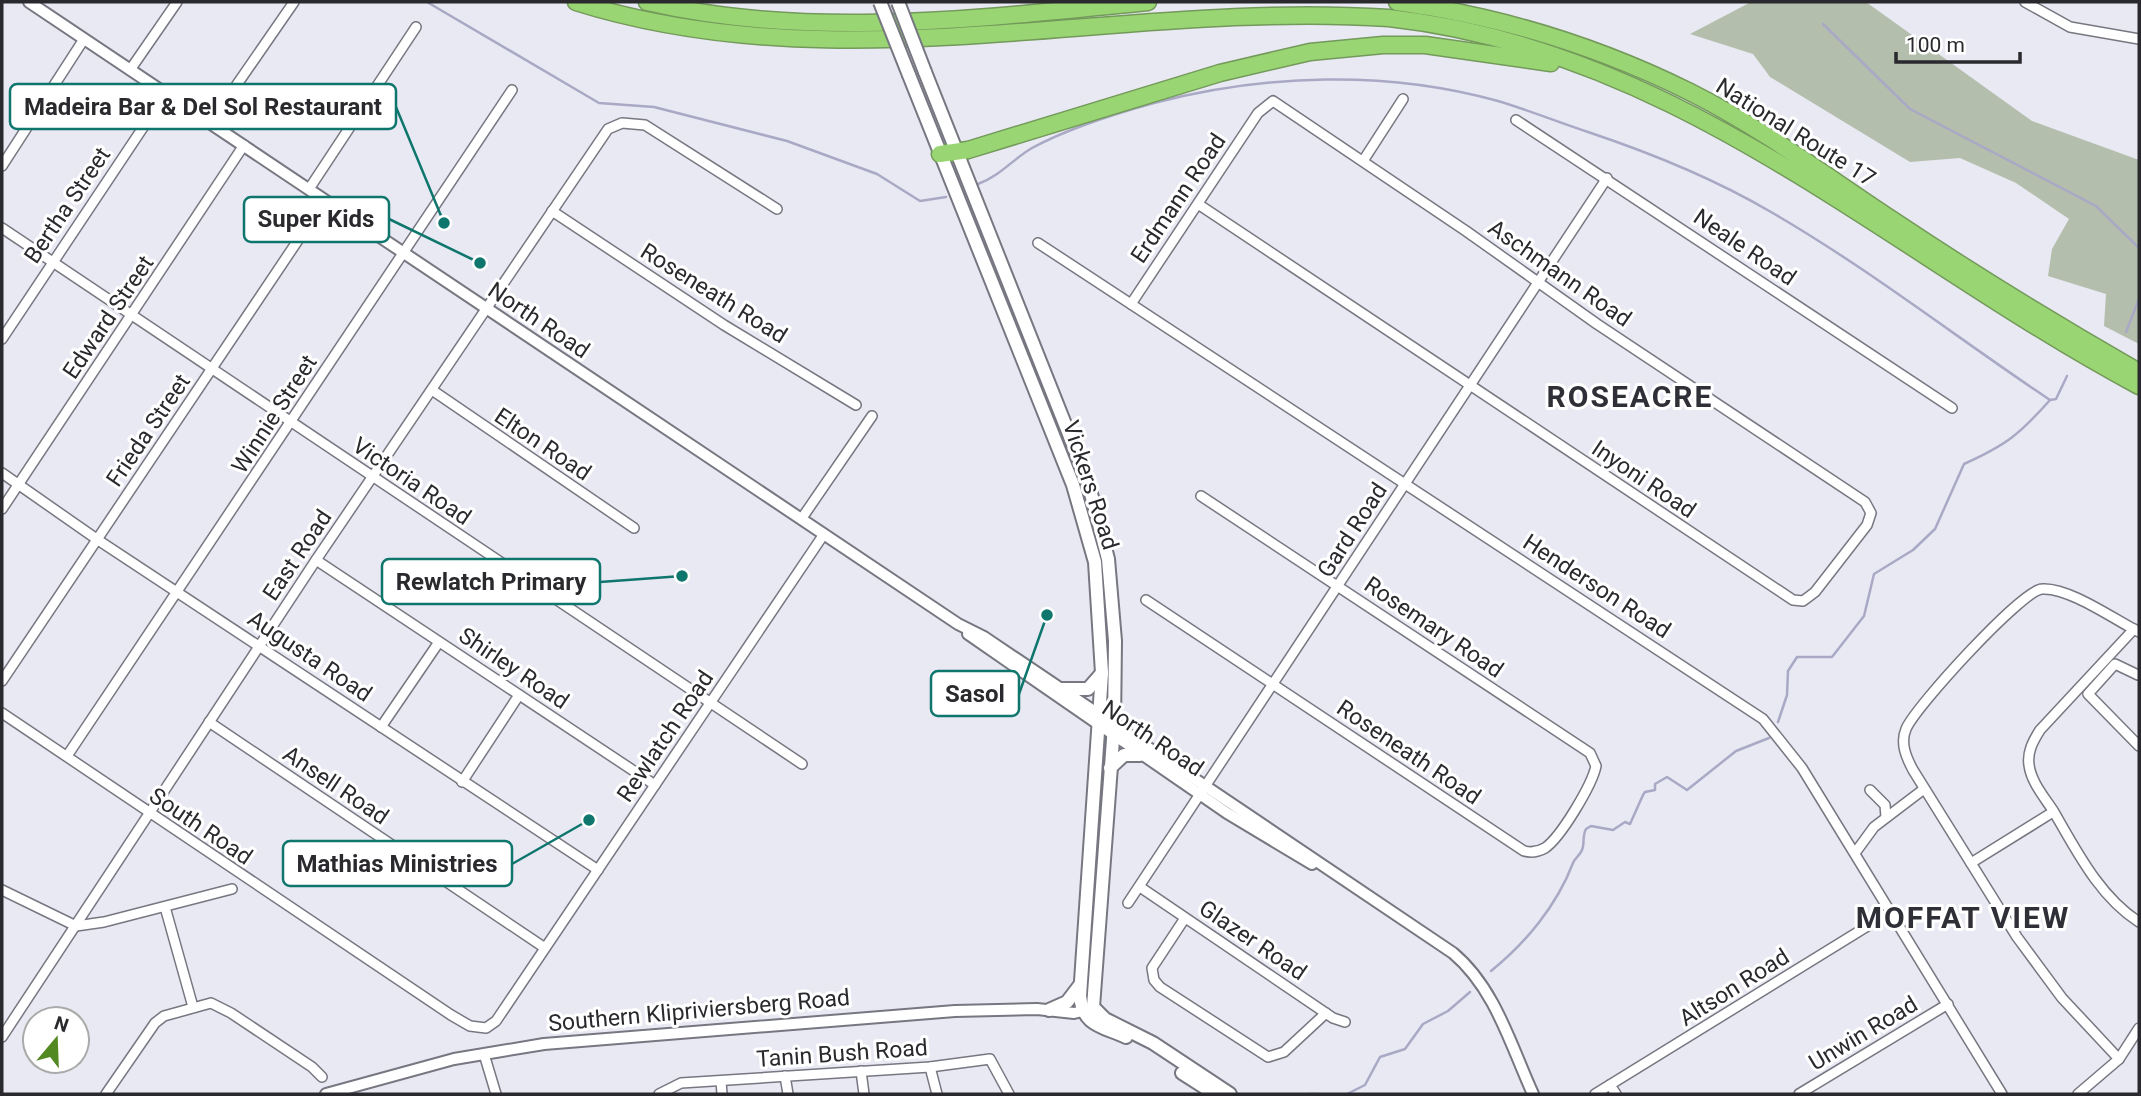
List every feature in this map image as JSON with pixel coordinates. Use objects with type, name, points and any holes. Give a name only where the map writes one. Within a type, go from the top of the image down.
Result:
[{"type":"highway","points":[[576,2],[680,27],[767,37],[880,37],[1207,11],[1357,15],[1426,23],[1486,35],[1556,55],[1622,80],[1745,140],[2002,306],[2139,386]]},
{"type":"highway","points":[[647,2],[727,16],[865,23],[971,18],[1148,2]]},
{"type":"highway","name":"National Route 17","points":[[1397,2],[1483,16],[1567,40],[1691,92],[1767,137],[2034,310],[2139,372]]},
{"type":"highway","points":[[1468,2],[1585,38],[1664,74],[1691,92]]},
{"type":"highway","points":[[948,153],[1255,63],[1333,49],[1383,45],[1460,48],[1541,61],[1622,80]]},
{"type":"main road","name":"Vickers Road","points":[[880,2],[909,75],[948,153],[1040,357],[1088,482],[1104,534],[1112,587],[1115,641],[1113,731],[1087,1010]]},
{"type":"main road","name":"Vickers Road","points":[[898,2],[925,72],[948,153],[1083,514],[1096,568],[1102,673],[1081,983],[1087,1010]]},
{"type":"main road","points":[[1058,689],[1088,690],[1102,673]]},
{"type":"main road","points":[[1110,768],[1124,755],[1140,755]]},
{"type":"main road","points":[[1049,1010],[1073,997],[1081,983]]},
{"type":"main road","name":"Southern Klipriviersberg Road","points":[[1087,1010],[1095,1024],[1144,1047],[1215,1094]]},
{"type":"main road","name":"Southern Klipriviersberg Road","points":[[1087,1010],[1153,1044],[1230,1094]]},
{"type":"street","name":"North Road","points":[[29,2],[802,518],[958,624],[986,648],[1204,791],[1292,853],[1333,874],[1469,967],[1486,990],[1533,1094]]},
{"type":"street","points":[[130,69],[177,2]]},
{"type":"street","points":[[211,122],[294,2]]},
{"type":"street","points":[[2025,2],[2070,27],[2139,39]]},
{"type":"street","points":[[309,189],[416,27]]},
{"type":"street","points":[[2,166],[84,39]]},
{"type":"street","name":"Winnie Street","points":[[67,756],[512,90]]},
{"type":"street","name":"Bertha Street","points":[[2,339],[166,93]]},
{"type":"street","points":[[1363,161],[1403,99]]},
{"type":"street","name":"Aschmann Road","points":[[1258,113],[1268,102],[1278,104],[1537,280],[1597,324],[1843,487]]},
{"type":"street","name":"Erdmann Road","points":[[1131,304],[1258,113]]},
{"type":"street","name":"Neale Road","points":[[1516,120],[1952,408]]},
{"type":"street","name":"East Road","points":[[2,1037],[316,560],[608,129],[622,124],[645,125],[777,209]]},
{"type":"street","name":"Edward Street","points":[[2,509],[244,145]]},
{"type":"street","name":"Gard Road","points":[[1128,903],[1274,685],[1537,280],[1607,178]]},
{"type":"street","name":"Frieda Street","points":[[2,681],[325,200]]},
{"type":"street","name":"Inyoni Road","points":[[1198,204],[1470,383],[1710,548],[1797,602],[1808,599],[1815,592],[1870,519],[1869,506],[1843,487]]},
{"type":"street","name":"Roseneath Road","points":[[552,211],[724,325],[856,405]]},
{"type":"street","name":"Victoria Road","points":[[2,228],[802,764]]},
{"type":"street","name":"Henderson Road","points":[[1038,243],[1763,719],[1802,768],[2002,1094]]},
{"type":"street","name":"Elton Road","points":[[432,390],[634,528]]},
{"type":"street","points":[[802,518],[872,416]]},
{"type":"street","name":"Augusta Road","points":[[2,473],[98,540],[598,870]]},
{"type":"street","name":"Rosemary Road","points":[[1201,496],[1576,743]]},
{"type":"street","name":"Rewlatch Road","points":[[488,1027],[496,1021],[824,534]]},
{"type":"street","name":"Shirley Road","points":[[316,560],[655,785]]},
{"type":"street","points":[[2119,1059],[2056,990],[2017,937],[1924,789],[1906,757],[1904,746],[1907,727],[1949,676],[2021,599],[2037,590],[2059,591],[2136,631],[2034,740],[2028,761],[2030,773],[2097,881],[2122,910],[2139,922]]},
{"type":"street","name":"Roseneath Road","points":[[1146,600],[1527,852],[1548,845],[1591,780],[1596,766],[1593,757],[1576,743]]},
{"type":"street","name":"North Road","points":[[958,624],[984,637],[1058,689],[1099,722]]},
{"type":"street","points":[[380,727],[439,642]]},
{"type":"street","points":[[2138,675],[2115,664],[2088,694],[2139,746]]},
{"type":"street","points":[[462,782],[519,695]]},
{"type":"street","name":"South Road","points":[[2,713],[457,1019],[476,1027],[488,1027]]},
{"type":"street","name":"Ansell Road","points":[[209,722],[545,948]]},
{"type":"street","name":"North Road","points":[[1113,731],[1140,755],[1204,791]]},
{"type":"street","points":[[1855,853],[1871,829],[1924,789]]},
{"type":"street","points":[[1870,790],[1885,805],[1886,817]]},
{"type":"street","points":[[1971,863],[2053,812]]},
{"type":"street","name":"Glazer Road","points":[[1140,887],[1326,1013],[1345,1022]]},
{"type":"street","points":[[2,890],[76,926],[232,889]]},
{"type":"street","points":[[165,907],[193,1007]]},
{"type":"street","name":"Altson Road","points":[[1595,1094],[1892,911]]},
{"type":"street","points":[[1185,918],[1152,968],[1154,980],[1160,986],[1269,1057],[1284,1052],[1326,1013]]},
{"type":"street","points":[[106,1094],[155,1023],[193,1007],[211,1003],[312,1067],[322,1077]]},
{"type":"street","name":"Unwin Road","points":[[1799,1094],[1948,1004]]},
{"type":"street","name":"Southern Klipriviersberg Road","points":[[326,1094],[484,1054],[544,1044],[799,1022],[995,1009],[1087,1010]]},
{"type":"street","points":[[2078,1094],[2119,1059],[2139,1028]]},
{"type":"street","points":[[484,1054],[496,1094]]},
{"type":"street","name":"Tanin Bush Road","points":[[659,1094],[681,1083],[930,1067],[990,1059],[1009,1094]]},
{"type":"street","points":[[930,1067],[937,1094]]},
{"type":"street","points":[[861,1071],[864,1094]]},
{"type":"street","points":[[785,1076],[788,1094]]},
{"type":"street","points":[[721,1081],[722,1094]]},
{"type":"street","points":[[1610,1085],[1616,1094]]},
{"type":"green space","points":[[1751,2],[1866,2],[2032,121],[2139,160],[2139,344],[2104,326],[2106,294],[2048,276],[2052,249],[2069,219],[2016,183],[1960,158],[1910,162],[1770,77],[1753,54],[1690,34]]},
{"type":"waterway","points":[[427,2],[599,103],[654,107],[787,141],[877,174],[920,201],[946,197]]},
{"type":"waterway","points":[[1823,24],[1910,109],[2096,206],[2139,248]]},
{"type":"waterway","points":[[978,184],[993,177],[1025,152],[1061,134],[1123,112],[1196,93],[1282,81],[1326,80],[1370,80],[1456,91],[1498,101],[1635,149],[1704,177],[1749,200],[1842,256],[2050,400]]},
{"type":"waterway","points":[[2126,332],[2139,299]]},
{"type":"waterway","points":[[1778,722],[1787,695],[1788,671],[1797,657],[1832,657],[1864,616],[1874,574],[1913,550],[1935,529],[1964,464],[1991,451],[2020,431],[2050,400],[2056,399],[2067,376]]},
{"type":"waterway","points":[[1491,971],[1528,936],[1549,908],[1582,850],[1586,829],[1591,826],[1613,830],[1625,822],[1630,824],[1643,795],[1655,790],[1655,784],[1667,777],[1687,790],[1736,751],[1769,738]]},
{"type":"waterway","points":[[1347,1094],[1365,1085],[1380,1057],[1405,1049],[1423,1024],[1448,1011],[1470,992]]},
{"type":"waterway","points":[[1309,1094],[1318,1094]]},
{"type":"place","name":"Madeira Bar & Del Sol Restaurant","points":[[444,223]]},
{"type":"place","name":"Super Kids","points":[[480,263]]},
{"type":"place","name":"Rewlatch Primary","points":[[682,576]]},
{"type":"place","name":"Sasol","points":[[1047,615]]},
{"type":"place","name":"Mathias Ministries","points":[[589,820]]},
{"type":"district","name":"ROSEACRE","points":[[1630,397]]},
{"type":"district","name":"MOFFAT VIEW","points":[[1963,918]]}]
